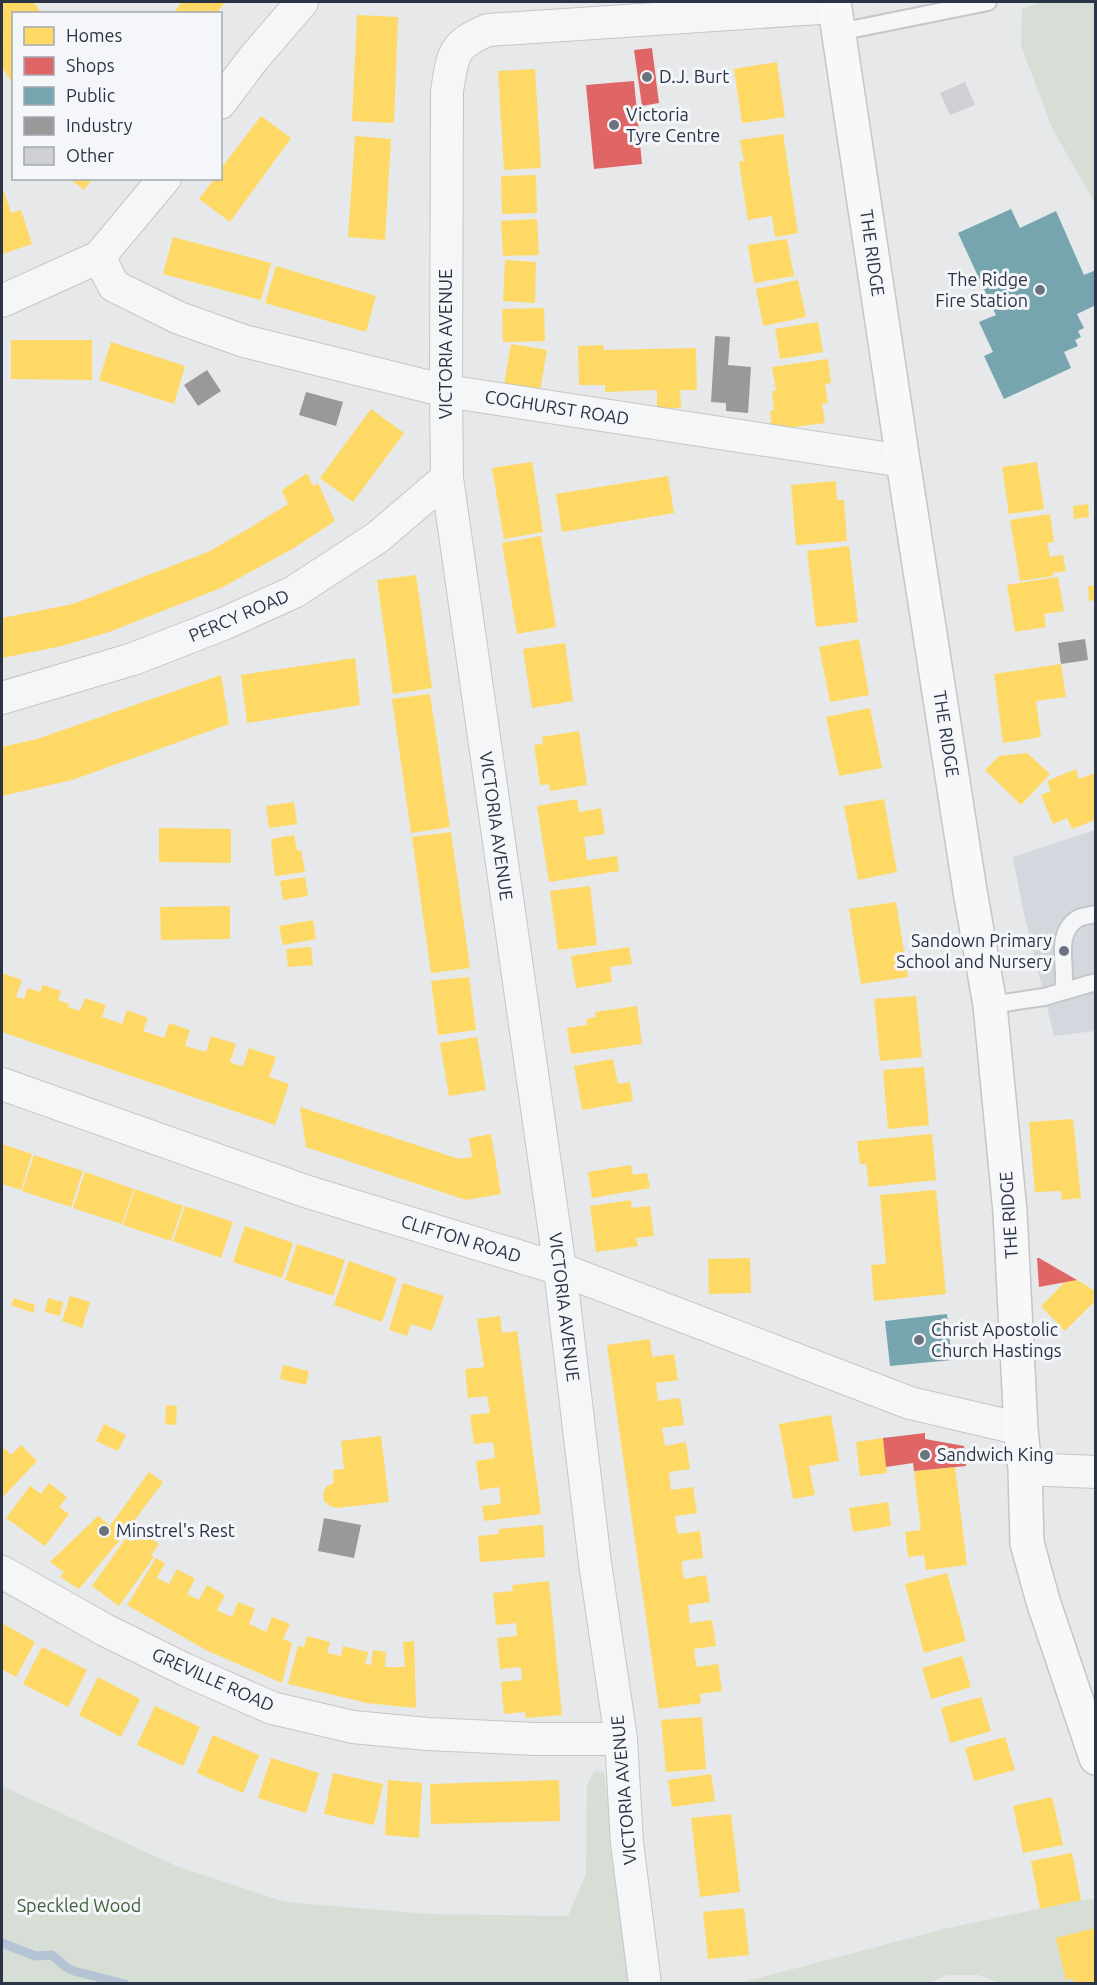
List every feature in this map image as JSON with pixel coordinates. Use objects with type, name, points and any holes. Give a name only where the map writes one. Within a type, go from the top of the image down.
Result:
[{"type":"main road","name":"THE RIDGE","points":[[836,14],[903,461],[990,1005],[1010,1212],[1027,1543],[1087,1712],[1095,1758]]},
{"type":"street","points":[[222,100],[253,59],[302,2]]},
{"type":"street","name":"VICTORIA AVENUE","points":[[645,1983],[627,1843],[621,1739],[595,1563],[560,1269],[447,478],[447,91],[452,57],[467,39],[488,30],[836,14]]},
{"type":"street","points":[[2,301],[99,257],[163,180]]},
{"type":"street","name":"COGHURST ROAD","points":[[99,257],[114,286],[179,318],[244,341],[446,391],[903,461]]},
{"type":"street","name":"PERCY ROAD","points":[[2,698],[133,659],[223,624],[294,592],[378,537],[447,478]]},
{"type":"street","name":"CLIFTON ROAD","points":[[2,1084],[305,1191],[560,1269],[910,1403],[1021,1429]]},
{"type":"street","points":[[1025,1469],[1095,1472]]},
{"type":"street","name":"GREVILLE ROAD","points":[[2,1572],[105,1630],[186,1670],[272,1708],[363,1728],[536,1739],[621,1739]]},
{"type":"lane","points":[[836,14],[988,2]]},
{"type":"lane","points":[[1063,991],[1066,979],[1062,942],[1070,927],[1078,919],[1095,914]]},
{"type":"lane","points":[[990,1005],[1044,997],[1095,982]]},
{"type":"shaded area","name":"Sandown Primary School and Nursery","points":[[1095,830],[1095,1031],[1054,1036],[1022,905],[1013,857]]},
{"type":"green space","points":[[1041,2],[1095,2],[1095,203],[1053,130],[1021,46],[1022,9]]},
{"type":"green space","name":"Speckled Wood","points":[[594,1771],[604,1772],[630,1983],[2,1983],[2,1786],[176,1866],[285,1902],[428,1914],[568,1916],[586,1874],[587,1785]]},
{"type":"green space","points":[[1095,1899],[1095,1928],[1057,1938],[1067,1980],[1073,1978],[1074,1983],[1000,1983],[978,1975],[947,1975],[927,1984],[736,1984],[944,1929]]},
{"type":"building: Homes","points":[[2,2],[34,2],[41,12],[12,12],[12,83],[2,67],[2,41],[4,40],[2,37]]},
{"type":"building: Homes","points":[[182,2],[225,2],[218,12],[174,12]]},
{"type":"building: Homes","points":[[357,15],[398,17],[394,123],[352,121]]},
{"type":"building: Homes","points":[[777,62],[785,117],[742,123],[734,69]]},
{"type":"building: Homes","points":[[535,69],[541,168],[504,170],[498,71]]},
{"type":"building: Homes","points":[[261,116],[291,138],[230,222],[199,199],[213,180],[222,180],[222,167]]},
{"type":"building: Homes","points":[[783,134],[798,233],[775,237],[772,216],[748,220],[739,162],[744,161],[740,140]]},
{"type":"building: Homes","points":[[355,136],[391,139],[385,240],[348,237]]},
{"type":"building: Homes","points":[[536,175],[537,213],[502,214],[501,176]]},
{"type":"building: Homes","points":[[72,180],[92,180],[84,190]]},
{"type":"building: Homes","points":[[4,191],[11,213],[21,210],[32,244],[2,254],[2,192]]},
{"type":"building: Homes","points":[[537,219],[539,255],[503,256],[501,221]]},
{"type":"building: Homes","points":[[173,237],[271,263],[261,300],[163,274]]},
{"type":"building: Homes","points":[[787,239],[794,276],[754,283],[748,245]]},
{"type":"building: Homes","points":[[505,260],[536,262],[535,303],[503,301]]},
{"type":"building: Homes","points":[[276,266],[376,296],[366,332],[265,303]]},
{"type":"building: Homes","points":[[798,280],[806,317],[763,326],[756,289]]},
{"type":"building: Homes","points":[[544,308],[545,341],[503,342],[502,309]]},
{"type":"building: Homes","points":[[818,322],[823,352],[780,359],[775,329]]},
{"type":"building: Homes","points":[[11,340],[92,340],[92,380],[11,379]]},
{"type":"building: Homes","points":[[111,342],[185,366],[174,404],[99,380]]},
{"type":"building: Homes","points":[[511,344],[547,350],[540,391],[504,385]]},
{"type":"building: Homes","points":[[603,345],[604,350],[696,348],[697,390],[680,390],[681,408],[657,408],[657,390],[605,392],[605,385],[579,385],[578,346]]},
{"type":"building: Homes","points":[[828,359],[831,383],[825,384],[828,403],[822,404],[825,423],[772,430],[770,411],[774,410],[772,391],[776,391],[772,367]]},
{"type":"building: Homes","points":[[371,409],[404,433],[353,502],[320,478]]},
{"type":"building: Homes","points":[[532,462],[543,532],[504,539],[492,468]]},
{"type":"building: Homes","points":[[1037,462],[1044,509],[1009,514],[1002,467]]},
{"type":"building: Homes","points":[[307,473],[313,486],[318,483],[335,521],[294,548],[221,588],[109,632],[62,646],[2,658],[2,618],[73,604],[208,552],[288,504],[282,490]]},
{"type":"building: Homes","points":[[668,476],[674,513],[562,532],[556,494]]},
{"type":"building: Homes","points":[[836,481],[837,500],[844,500],[847,541],[796,545],[791,485]]},
{"type":"building: Homes","points":[[1088,504],[1089,517],[1074,519],[1073,506]]},
{"type":"building: Homes","points":[[1050,514],[1054,542],[1047,543],[1050,557],[1063,555],[1066,571],[1052,573],[1053,576],[1020,581],[1010,520]]},
{"type":"building: Homes","points":[[541,536],[556,627],[517,634],[502,543]]},
{"type":"building: Homes","points":[[849,546],[858,622],[816,627],[807,551]]},
{"type":"building: Homes","points":[[416,575],[432,688],[393,694],[377,580]]},
{"type":"building: Homes","points":[[1058,577],[1064,611],[1044,614],[1046,627],[1015,632],[1007,585]]},
{"type":"building: Homes","points":[[1088,586],[1095,586],[1095,600],[1089,601]]},
{"type":"building: Homes","points":[[859,639],[869,695],[830,702],[819,647]]},
{"type":"building: Homes","points":[[565,643],[573,701],[532,708],[523,649]]},
{"type":"building: Homes","points":[[355,658],[360,705],[247,723],[241,675]]},
{"type":"building: Homes","points":[[1061,664],[1066,697],[1036,701],[1041,737],[1003,743],[994,674]]},
{"type":"building: Homes","points":[[221,675],[229,724],[72,780],[2,796],[2,747],[37,739]]},
{"type":"building: Homes","points":[[430,694],[450,827],[411,833],[392,699]]},
{"type":"building: Homes","points":[[870,708],[882,768],[839,776],[826,717]]},
{"type":"building: Homes","points":[[579,731],[587,785],[550,791],[549,784],[540,785],[534,745],[543,744],[542,737]]},
{"type":"building: Homes","points":[[1027,753],[1050,774],[1021,805],[985,770],[999,756]]},
{"type":"building: Homes","points":[[1076,769],[1079,779],[1095,773],[1095,820],[1072,829],[1067,818],[1053,824],[1041,795],[1051,791],[1047,781]]},
{"type":"building: Homes","points":[[577,799],[579,812],[601,808],[605,834],[584,837],[587,860],[617,856],[619,871],[549,882],[537,806]]},
{"type":"building: Homes","points":[[884,799],[897,872],[858,880],[844,806]]},
{"type":"building: Homes","points":[[294,802],[297,824],[269,828],[266,806]]},
{"type":"building: Homes","points":[[159,828],[231,829],[231,863],[159,862]]},
{"type":"building: Homes","points":[[451,832],[470,968],[431,973],[412,837]]},
{"type":"building: Homes","points":[[294,835],[297,851],[301,850],[305,872],[275,876],[271,839]]},
{"type":"building: Homes","points":[[305,877],[308,896],[283,900],[280,881]]},
{"type":"building: Homes","points":[[590,886],[597,945],[558,950],[550,891]]},
{"type":"building: Homes","points":[[896,902],[908,977],[861,984],[849,909]]},
{"type":"building: Homes","points":[[230,906],[230,939],[161,940],[160,907]]},
{"type":"building: Homes","points":[[313,920],[316,939],[283,945],[279,926]]},
{"type":"building: Homes","points":[[311,947],[313,965],[288,967],[286,949]]},
{"type":"building: Homes","points":[[629,947],[632,964],[610,967],[612,982],[576,988],[571,956]]},
{"type":"building: Homes","points":[[2,973],[22,980],[16,997],[24,999],[28,988],[40,992],[43,985],[61,991],[58,1000],[80,1011],[85,998],[106,1005],[102,1017],[122,1024],[127,1010],[148,1018],[143,1031],[164,1038],[169,1023],[190,1030],[185,1046],[206,1052],[211,1036],[236,1044],[230,1062],[237,1065],[243,1066],[249,1048],[276,1057],[269,1077],[289,1084],[275,1125],[2,1032]]},
{"type":"building: Homes","points":[[469,977],[476,1030],[438,1035],[431,981]]},
{"type":"building: Homes","points":[[916,996],[922,1057],[880,1061],[874,999]]},
{"type":"building: Homes","points":[[637,1006],[642,1044],[571,1054],[567,1028],[587,1025],[586,1019],[596,1017],[595,1012]]},
{"type":"building: Homes","points":[[477,1037],[486,1090],[449,1096],[440,1043]]},
{"type":"building: Homes","points":[[613,1059],[618,1084],[630,1082],[633,1101],[582,1110],[574,1066]]},
{"type":"building: Homes","points":[[924,1067],[929,1125],[888,1129],[883,1070]]},
{"type":"building: Homes","points":[[300,1107],[459,1159],[472,1157],[469,1138],[491,1134],[501,1194],[466,1200],[306,1147]]},
{"type":"building: Homes","points":[[1073,1119],[1081,1198],[1062,1200],[1061,1191],[1035,1192],[1029,1122]]},
{"type":"building: Homes","points":[[932,1134],[936,1180],[869,1187],[866,1164],[860,1164],[857,1141]]},
{"type":"building: Homes","points":[[2,1144],[32,1154],[21,1190],[2,1184]]},
{"type":"building: Homes","points":[[34,1155],[83,1171],[71,1207],[22,1191]]},
{"type":"building: Homes","points":[[631,1165],[633,1175],[647,1173],[650,1188],[592,1198],[588,1172]]},
{"type":"building: Homes","points":[[85,1172],[134,1189],[122,1224],[73,1208]]},
{"type":"building: Homes","points":[[135,1189],[183,1206],[171,1241],[123,1225]]},
{"type":"building: Homes","points":[[936,1190],[946,1294],[874,1301],[871,1265],[886,1264],[880,1195]]},
{"type":"building: Homes","points":[[631,1200],[632,1208],[650,1206],[654,1236],[636,1238],[638,1246],[596,1252],[590,1206]]},
{"type":"building: Homes","points":[[185,1206],[233,1222],[221,1258],[173,1241]]},
{"type":"building: Homes","points":[[245,1226],[293,1243],[282,1278],[233,1262]]},
{"type":"building: Homes","points":[[297,1244],[345,1260],[333,1296],[285,1280]]},
{"type":"building: Homes","points":[[750,1258],[751,1293],[709,1294],[708,1259]]},
{"type":"building: Homes","points":[[349,1261],[397,1278],[382,1322],[334,1305]]},
{"type":"building: Homes","points":[[1077,1280],[1095,1291],[1095,1301],[1065,1331],[1041,1306],[1065,1282]]},
{"type":"building: Homes","points":[[403,1283],[444,1296],[432,1331],[411,1324],[407,1336],[389,1330]]},
{"type":"building: Homes","points":[[70,1296],[90,1302],[82,1328],[62,1321]]},
{"type":"building: Homes","points":[[14,1298],[35,1305],[33,1313],[11,1305]]},
{"type":"building: Homes","points":[[48,1298],[63,1302],[60,1316],[45,1312]]},
{"type":"building: Homes","points":[[500,1316],[502,1333],[517,1331],[541,1514],[484,1521],[482,1506],[501,1504],[499,1487],[480,1490],[476,1461],[495,1458],[493,1442],[474,1444],[470,1415],[490,1413],[487,1396],[468,1398],[465,1369],[484,1367],[477,1319]]},
{"type":"building: Homes","points":[[650,1339],[652,1357],[674,1354],[678,1380],[656,1383],[658,1401],[680,1398],[684,1425],[662,1428],[665,1446],[686,1442],[690,1469],[669,1472],[671,1490],[693,1487],[697,1513],[675,1516],[676,1525],[678,1534],[700,1531],[703,1558],[682,1561],[682,1570],[684,1579],[706,1575],[710,1602],[688,1605],[690,1623],[712,1620],[716,1646],[694,1649],[695,1659],[697,1667],[718,1664],[722,1691],[700,1694],[701,1703],[659,1709],[607,1345]]},
{"type":"building: Homes","points":[[283,1365],[309,1371],[306,1385],[280,1379]]},
{"type":"building: Homes","points":[[166,1405],[177,1406],[176,1425],[165,1424]]},
{"type":"building: Homes","points":[[831,1415],[839,1461],[809,1466],[815,1495],[793,1499],[779,1424]]},
{"type":"building: Homes","points":[[104,1424],[126,1435],[118,1451],[96,1441]]},
{"type":"building: Homes","points":[[381,1436],[389,1502],[337,1508],[330,1506],[324,1501],[323,1493],[327,1486],[334,1483],[333,1470],[344,1469],[341,1441]]},
{"type":"building: Homes","points":[[883,1438],[887,1473],[860,1476],[856,1442]]},
{"type":"building: Homes","points":[[21,1445],[37,1461],[2,1498],[2,1451],[4,1448],[11,1455]]},
{"type":"building: Homes","points":[[955,1467],[967,1565],[926,1570],[924,1555],[908,1557],[905,1532],[921,1530],[914,1471]]},
{"type":"building: Homes","name":"Minstrel's Rest","points":[[149,1472],[163,1482],[123,1536],[79,1589],[60,1577],[64,1572],[50,1562],[98,1516],[110,1526]]},
{"type":"building: Homes","points":[[49,1483],[67,1497],[59,1507],[69,1514],[45,1546],[6,1518],[30,1486],[41,1494]]},
{"type":"building: Homes","points":[[888,1502],[891,1526],[853,1532],[849,1508]]},
{"type":"building: Homes","points":[[543,1525],[545,1557],[480,1562],[478,1536],[499,1534],[499,1529]]},
{"type":"building: Homes","points":[[140,1530],[159,1544],[151,1555],[154,1557],[119,1606],[92,1586],[126,1538],[132,1542]]},
{"type":"building: Homes","points":[[156,1558],[165,1563],[157,1578],[169,1584],[177,1569],[195,1579],[187,1594],[199,1600],[207,1585],[225,1595],[217,1610],[223,1613],[232,1617],[238,1602],[255,1609],[249,1624],[266,1632],[272,1617],[290,1624],[283,1639],[292,1643],[282,1683],[206,1650],[127,1605]]},
{"type":"building: Homes","points":[[947,1573],[966,1641],[924,1653],[905,1584]]},
{"type":"building: Homes","points":[[549,1581],[562,1715],[526,1718],[525,1712],[504,1714],[501,1682],[522,1680],[521,1667],[500,1669],[497,1638],[517,1636],[516,1623],[496,1625],[493,1593],[513,1591],[512,1585]]},
{"type":"building: Homes","points":[[2,1623],[35,1642],[16,1677],[2,1669]]},
{"type":"building: Homes","points":[[307,1636],[330,1642],[327,1653],[341,1656],[343,1646],[368,1652],[365,1664],[371,1665],[373,1650],[386,1652],[385,1667],[405,1667],[403,1642],[414,1641],[416,1708],[367,1703],[288,1684],[298,1646],[304,1647]]},
{"type":"building: Homes","points":[[42,1647],[87,1670],[68,1707],[23,1684]]},
{"type":"building: Homes","points":[[962,1656],[971,1687],[931,1699],[922,1668]]},
{"type":"building: Homes","points":[[98,1677],[140,1699],[121,1737],[79,1715]]},
{"type":"building: Homes","points":[[981,1697],[991,1731],[950,1743],[941,1708]]},
{"type":"building: Homes","points":[[155,1706],[200,1727],[183,1766],[137,1745]]},
{"type":"building: Homes","points":[[702,1717],[706,1769],[666,1772],[661,1720]]},
{"type":"building: Homes","points":[[213,1735],[259,1755],[243,1793],[197,1773]]},
{"type":"building: Homes","points":[[1005,1737],[1015,1770],[974,1781],[965,1748]]},
{"type":"building: Homes","points":[[271,1758],[319,1773],[306,1813],[258,1798]]},
{"type":"building: Homes","points":[[333,1773],[383,1784],[374,1825],[324,1814]]},
{"type":"building: Homes","points":[[711,1774],[715,1801],[672,1807],[668,1780]]},
{"type":"building: Homes","points":[[388,1780],[422,1783],[419,1838],[385,1835]]},
{"type":"building: Homes","points":[[559,1780],[560,1821],[431,1824],[430,1784]]},
{"type":"building: Homes","points":[[1052,1797],[1063,1845],[1023,1853],[1013,1806]]},
{"type":"building: Homes","points":[[731,1814],[740,1892],[700,1897],[691,1818]]},
{"type":"building: Homes","points":[[1072,1853],[1081,1900],[1040,1909],[1031,1861]]},
{"type":"building: Homes","points":[[744,1908],[749,1955],[708,1959],[703,1912]]},
{"type":"building: Homes","points":[[1095,1928],[1095,1983],[1074,1983],[1073,1978],[1066,1980],[1056,1938]]},
{"type":"building: Shops","name":"D.J. Burt","points":[[652,48],[659,103],[642,106],[634,50]]},
{"type":"building: Shops","name":"Victoria Tyre Centre","points":[[634,81],[642,164],[594,169],[586,85]]},
{"type":"building: Shops","points":[[1037,1258],[1039,1258],[1077,1280],[1039,1287]]},
{"type":"building: Shops","name":"Sandwich King","points":[[925,1433],[925,1439],[964,1446],[966,1466],[914,1471],[913,1463],[886,1467],[883,1438]]},
{"type":"building: Public","name":"The Ridge Fire Station","points":[[1011,209],[1020,228],[1056,211],[1084,275],[1096,270],[1096,305],[1077,314],[1084,328],[1078,331],[1081,337],[1075,340],[1078,346],[1064,352],[1071,368],[1004,399],[984,356],[993,352],[979,322],[996,315],[958,233]]},
{"type":"building: Public","name":"Christ Apostolic Church Hastings","points":[[947,1314],[952,1360],[890,1366],[885,1321]]},
{"type":"building: Industry","points":[[715,336],[730,337],[728,365],[751,367],[748,413],[726,411],[726,403],[711,402]]},
{"type":"building: Industry","points":[[207,370],[221,391],[198,406],[184,385]]},
{"type":"building: Industry","points":[[306,392],[343,402],[336,426],[299,415]]},
{"type":"building: Industry","points":[[1085,639],[1088,660],[1061,664],[1058,643]]},
{"type":"building: Industry","points":[[324,1518],[361,1525],[354,1558],[318,1551]]},
{"type":"building: Other","points":[[965,82],[975,105],[950,115],[940,93]]},
{"type":"waterway","points":[[2,1943],[35,1956],[52,1955],[74,1971],[125,1984]]},
{"type":"place","name":"D.J. Burt","points":[[647,77]]},
{"type":"place","name":"Victoria Tyre Centre","points":[[614,125]]},
{"type":"place","name":"The Ridge Fire Station","points":[[1040,290]]},
{"type":"place","name":"Sandown Primary School and Nursery","points":[[1064,951]]},
{"type":"place","name":"Christ Apostolic Church Hastings","points":[[919,1340]]},
{"type":"place","name":"Sandwich King","points":[[925,1455]]},
{"type":"place","name":"Minstrel's Rest","points":[[104,1531]]}]
